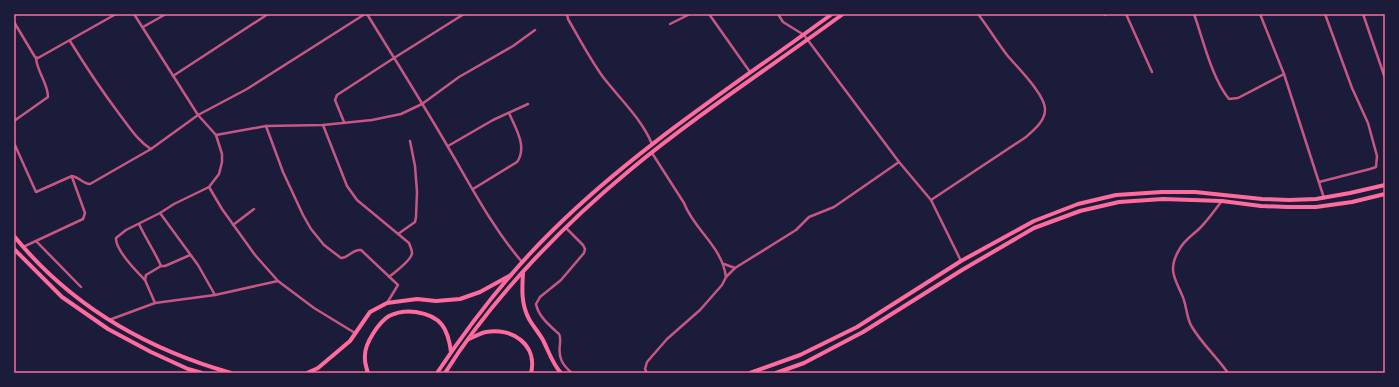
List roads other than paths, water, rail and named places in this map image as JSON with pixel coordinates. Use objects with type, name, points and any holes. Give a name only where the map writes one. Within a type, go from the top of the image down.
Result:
[{"type":"main road","points":[[437,373],[451,352],[522,262],[553,230],[603,184],[652,144],[832,14]]},
{"type":"main road","points":[[445,373],[497,302],[523,273],[566,228],[630,170],[684,128],[843,14]]},
{"type":"main road","points":[[750,373],[800,355],[857,327],[960,261],[1034,221],[1078,204],[1116,195],[1195,192],[1262,199],[1289,200],[1324,198],[1385,185]]},
{"type":"main road","points":[[776,373],[804,363],[862,332],[962,270],[1034,228],[1080,211],[1119,202],[1163,199],[1222,201],[1261,206],[1316,207],[1352,202],[1385,194]]},
{"type":"main road","points":[[14,236],[23,247],[71,294],[108,320],[156,346],[231,373]]},
{"type":"main road","points":[[14,250],[62,297],[108,329],[151,352],[188,369],[202,373]]},
{"type":"main road","points":[[523,273],[522,295],[525,311],[542,339],[553,363],[561,373]]},
{"type":"main road","points":[[307,373],[318,368],[334,356],[350,341],[370,312],[387,303],[417,299],[436,301],[460,299],[480,292],[511,275]]},
{"type":"main road","points":[[368,373],[365,366],[364,354],[369,340],[379,326],[389,316],[407,311],[434,316],[448,335],[451,352]]},
{"type":"main road","points":[[469,339],[485,332],[507,332],[523,341],[529,348],[532,357],[531,373]]},
{"type":"street","points":[[36,58],[70,41],[116,14]]},
{"type":"street","points":[[134,14],[198,115],[216,135],[222,154],[222,167],[219,174],[209,187],[174,204],[116,238],[116,242],[125,258],[145,280],[155,303]]},
{"type":"street","points":[[142,27],[166,14]]},
{"type":"street","points":[[173,76],[268,14]]},
{"type":"street","points":[[14,143],[15,150],[36,192],[72,176],[77,177],[86,184],[90,184],[151,149],[198,115],[247,89],[366,14],[473,189],[511,249],[522,262]]},
{"type":"street","points":[[344,122],[335,100],[337,95],[464,14]]},
{"type":"street","points":[[567,14],[568,19],[603,77],[635,115],[647,132],[652,144]]},
{"type":"street","points":[[670,24],[690,14]]},
{"type":"street","points":[[709,14],[751,73]]},
{"type":"street","points":[[778,14],[783,22],[804,35],[899,162],[931,200],[960,261]]},
{"type":"street","points":[[931,200],[1026,137],[1042,121],[1045,114],[1045,105],[1037,91],[1006,54],[978,14]]},
{"type":"street","points":[[1126,14],[1152,72]]},
{"type":"street","points":[[1194,14],[1208,54],[1210,65],[1224,93],[1229,99],[1238,98],[1284,74]]},
{"type":"street","points":[[1260,14],[1284,74],[1324,198]]},
{"type":"street","points":[[1319,182],[1376,167],[1377,161],[1368,123],[1352,88],[1325,14]]},
{"type":"street","points":[[1362,14],[1385,78]]},
{"type":"street","points":[[14,22],[36,58],[36,65],[48,92],[48,97],[14,121]]},
{"type":"street","points":[[216,135],[266,126],[323,125],[401,114],[422,104],[459,77],[513,46],[535,30]]},
{"type":"street","points":[[70,41],[101,89],[140,142],[151,149]]},
{"type":"street","points":[[448,146],[475,129],[528,104]]},
{"type":"street","points":[[473,189],[517,162],[520,158],[522,152],[518,134],[509,113]]},
{"type":"street","points":[[323,125],[347,186],[357,200],[409,243],[412,253],[409,260],[389,276]]},
{"type":"street","points":[[266,126],[284,172],[303,215],[311,229],[324,245],[343,258],[355,250],[361,250],[389,276],[398,285],[387,303]]},
{"type":"street","points":[[398,234],[414,222],[416,217],[417,192],[415,166],[410,141]]},
{"type":"street","points":[[652,153],[684,203],[688,212],[720,256],[726,277]]},
{"type":"street","points":[[647,373],[645,369],[646,362],[667,339],[700,310],[735,268],[796,230],[809,217],[834,206],[899,162]]},
{"type":"street","points":[[23,247],[83,219],[85,213],[72,176]]},
{"type":"street","points":[[209,187],[222,209],[255,255],[278,281],[314,308],[355,333]]},
{"type":"street","points":[[1222,201],[1201,227],[1182,244],[1172,267],[1172,274],[1183,296],[1188,319],[1192,327],[1221,362],[1228,373]]},
{"type":"street","points":[[233,225],[254,208]]},
{"type":"street","points":[[160,213],[198,265],[215,294]]},
{"type":"street","points":[[139,224],[161,266]]},
{"type":"street","points":[[566,228],[583,245],[585,249],[584,253],[561,280],[540,297],[536,304],[536,308],[559,334],[560,359],[566,368],[572,373]]},
{"type":"street","points":[[36,241],[81,287]]},
{"type":"street","points":[[145,280],[146,275],[161,266],[165,266],[190,255]]},
{"type":"street","points":[[723,264],[735,268]]},
{"type":"street","points":[[108,320],[155,303],[215,294],[278,281]]}]
